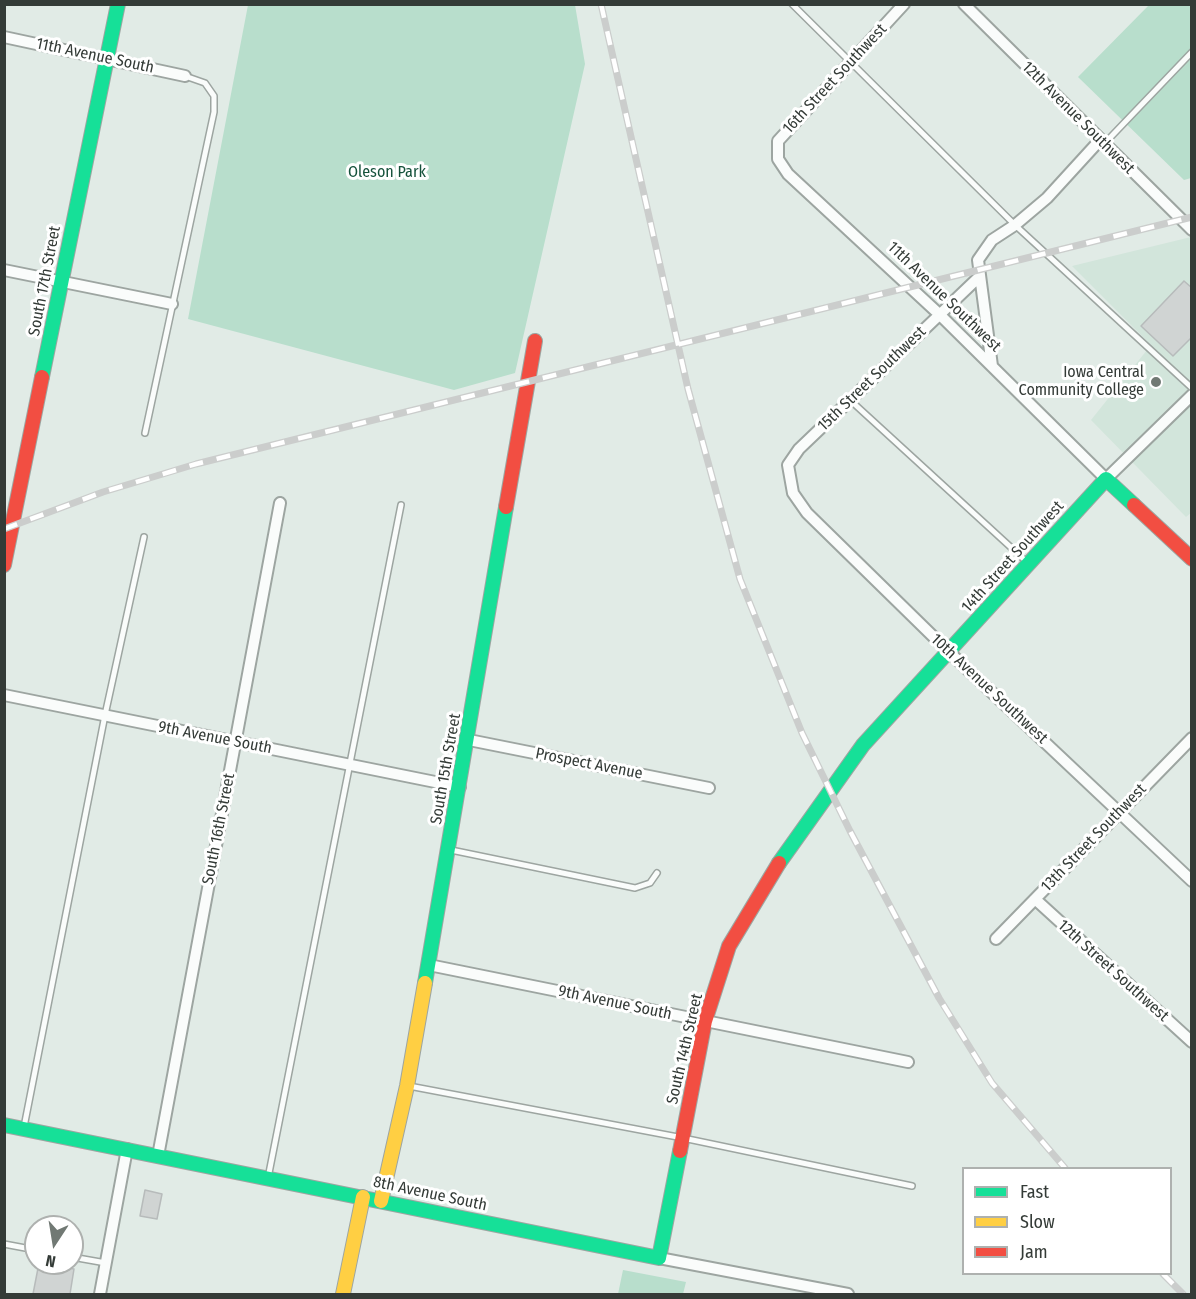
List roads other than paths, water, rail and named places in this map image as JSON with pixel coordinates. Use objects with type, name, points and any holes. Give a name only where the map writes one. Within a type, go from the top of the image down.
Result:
[{"type":"street","name":"South 17th Street","points":[[4,565],[118,4]]},
{"type":"street","name":"16th Street Southwest","points":[[778,159],[778,141],[784,132],[904,4]]},
{"type":"street","name":"12th Avenue Southwest","points":[[964,4],[1191,230]]},
{"type":"street","name":"11th Avenue South","points":[[4,37],[185,76]]},
{"type":"street","points":[[992,366],[978,260],[992,240],[1015,225],[1047,198],[1102,142]]},
{"type":"street","name":"11th Avenue Southwest","points":[[778,159],[788,174],[939,314],[1106,479],[1191,559]]},
{"type":"street","points":[[4,270],[172,304]]},
{"type":"street","name":"15th Street Southwest","points":[[793,493],[788,465],[799,448],[979,277]]},
{"type":"street","name":"South 15th Street","points":[[381,1201],[407,1086],[429,965],[535,342]]},
{"type":"street","name":"14th Street Southwest","points":[[863,745],[1106,479],[1191,395]]},
{"type":"street","name":"10th Avenue Southwest","points":[[793,493],[807,513],[949,652],[1191,881]]},
{"type":"street","name":"South 16th Street","points":[[158,1156],[280,503]]},
{"type":"street","name":"9th Avenue South","points":[[4,695],[460,787]]},
{"type":"street","name":"13th Street Southwest","points":[[996,939],[1191,738]]},
{"type":"street","name":"Prospect Avenue","points":[[468,741],[709,788]]},
{"type":"street","name":"South 14th Street","points":[[659,1258],[705,1021],[729,946],[817,806],[863,745]]},
{"type":"street","name":"12th Street Southwest","points":[[1035,899],[1191,1042]]},
{"type":"street","name":"9th Avenue South","points":[[429,965],[908,1062]]},
{"type":"street","name":"8th Avenue South","points":[[4,1125],[659,1258],[848,1294]]},
{"type":"street","points":[[100,1294],[127,1149]]},
{"type":"street","points":[[343,1294],[363,1197]]},
{"type":"lane","points":[[792,4],[1015,225],[1191,388]]},
{"type":"lane","points":[[1102,142],[1191,52]]},
{"type":"lane","points":[[145,433],[214,112],[214,96],[205,83],[185,76]]},
{"type":"lane","points":[[850,400],[1029,564]]},
{"type":"lane","points":[[268,1178],[401,505]]},
{"type":"lane","points":[[24,1128],[105,716],[144,537]]},
{"type":"lane","points":[[449,850],[635,888],[650,883],[657,873]]},
{"type":"lane","points":[[407,1086],[683,1138],[912,1186]]},
{"type":"lane","points":[[4,1244],[24,1248]]},
{"type":"lane","points":[[84,1259],[106,1263]]},
{"type":"railway","points":[[601,4],[688,389],[740,579],[802,733],[850,831],[939,998],[992,1083],[1064,1167]]},
{"type":"railway","points":[[4,529],[103,492],[196,464],[1192,217]]},
{"type":"railway","points":[[1164,1275],[1183,1294]]},
{"type":"place","name":"Iowa Central Community College","points":[[1156,382]]},
{"type":"park label","name":"Oleson Park","points":[[387,173]]}]
